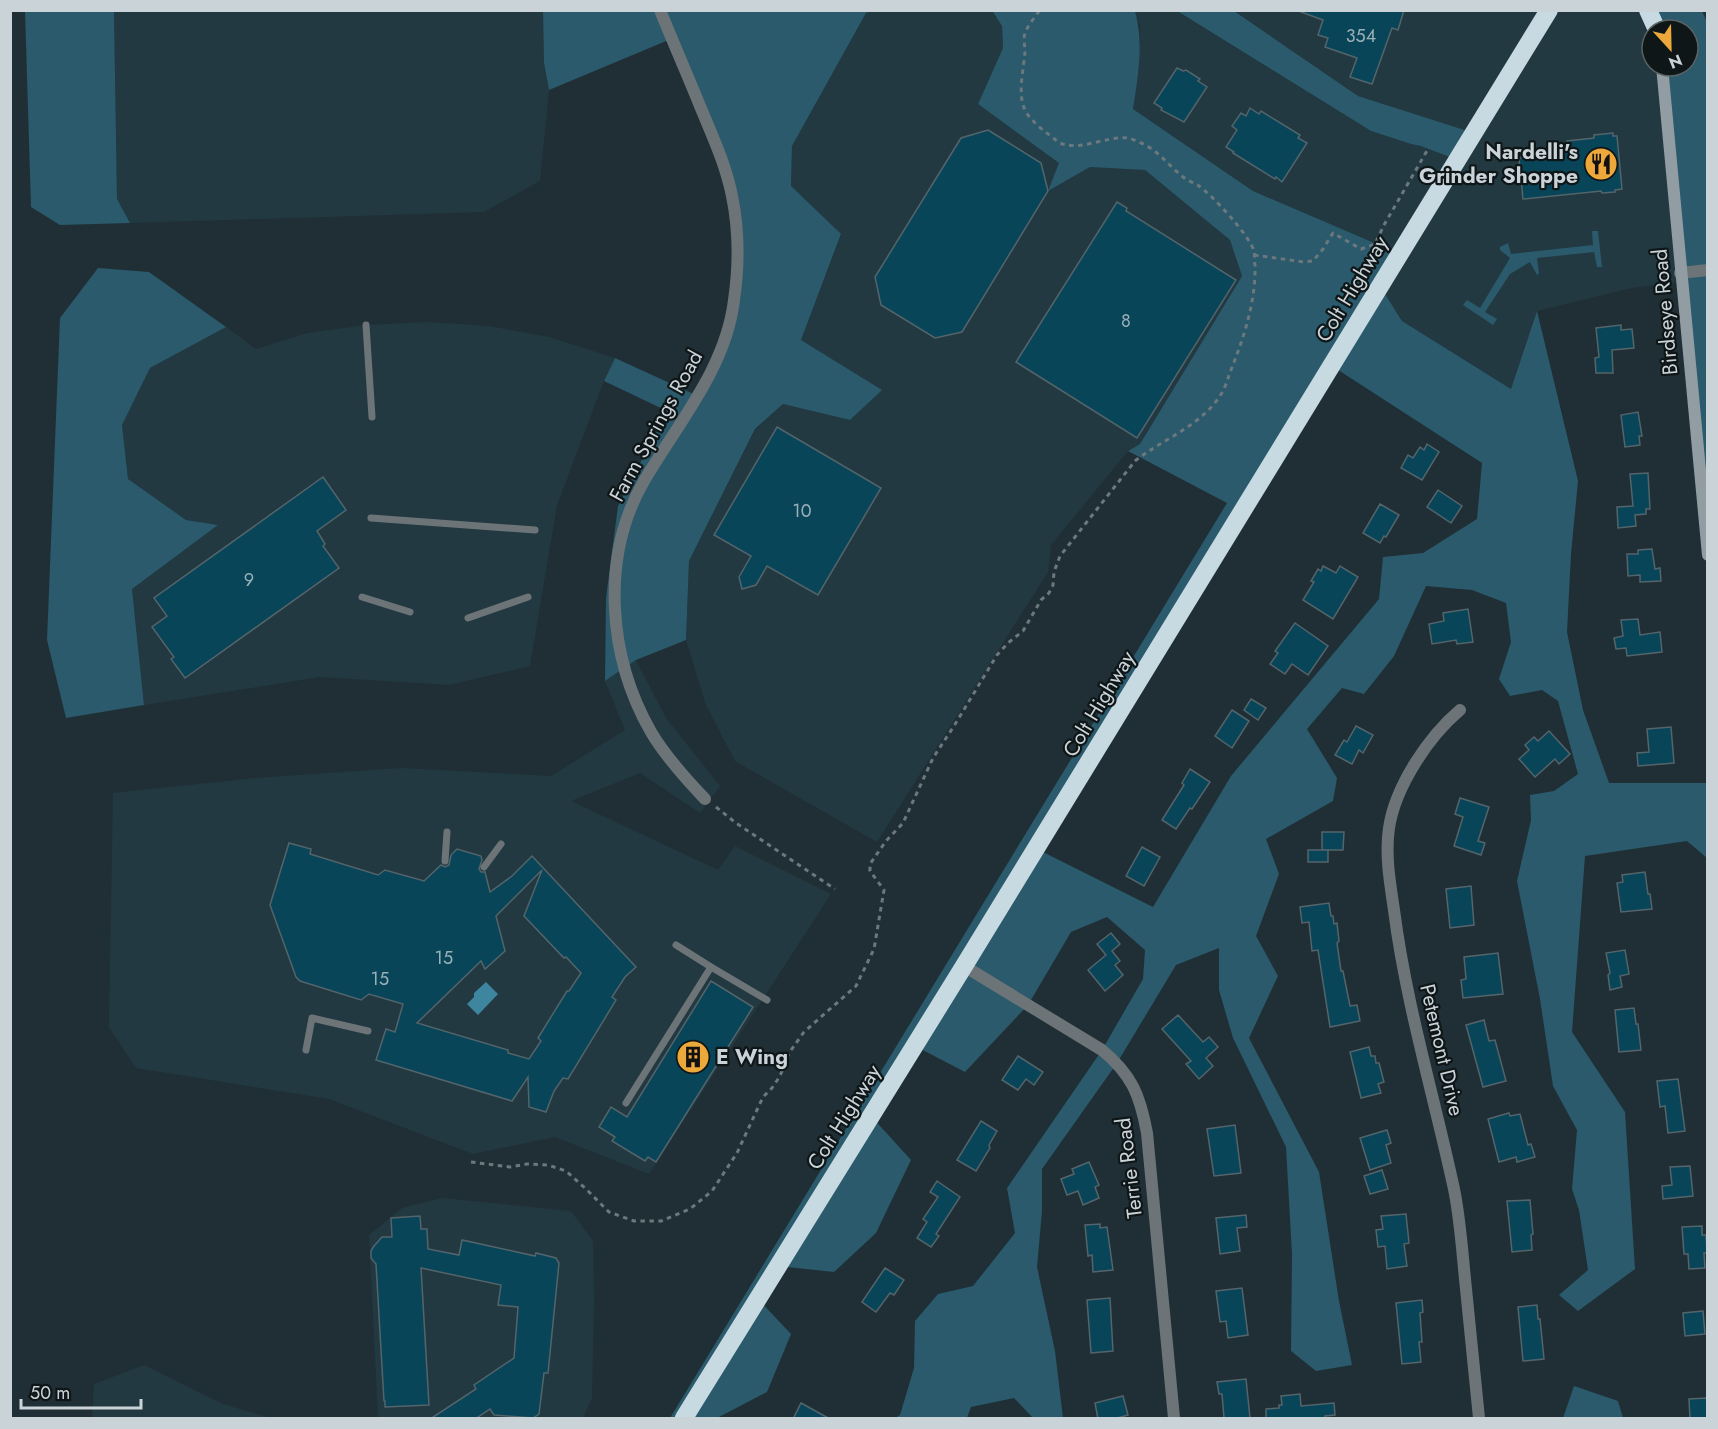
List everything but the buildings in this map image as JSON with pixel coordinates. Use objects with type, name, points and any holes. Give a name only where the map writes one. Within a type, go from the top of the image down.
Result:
[{"type":"highway","name":"Colt Highway","points":[[684,1419],[1549,12]]},
{"type":"main road","name":"Birdseye Road","points":[[1663,78],[1707,555]]},
{"type":"street","name":"Farm Springs Road","points":[[660,10],[725,170],[732,195],[736,224],[737,276],[729,326],[711,372],[643,482],[630,510],[621,542],[615,585],[617,625],[621,658],[639,709],[652,734],[674,764],[705,799]]},
{"type":"street","points":[[1680,273],[1707,270]]},
{"type":"street","name":"Petemont Drive","points":[[1460,710],[1429,741],[1396,802],[1389,828],[1388,854],[1397,933],[1409,995],[1454,1192],[1479,1419]]},
{"type":"street","name":"Terrie Road","points":[[964,966],[1102,1050],[1122,1070],[1137,1094],[1147,1133],[1174,1419]]},
{"type":"lane","points":[[366,325],[372,417]]},
{"type":"lane","points":[[371,518],[535,530]]},
{"type":"lane","points":[[362,597],[410,612]]},
{"type":"lane","points":[[468,618],[528,597]]},
{"type":"lane","points":[[445,861],[447,832]]},
{"type":"lane","points":[[484,867],[501,844]]},
{"type":"lane","points":[[676,945],[767,1000]]},
{"type":"lane","points":[[626,1103],[711,967]]},
{"type":"lane","points":[[306,1050],[312,1018],[368,1031]]},
{"type":"path","points":[[471,1162],[510,1167],[526,1164],[548,1165],[566,1172],[609,1212],[634,1221],[661,1221],[690,1209],[712,1191],[737,1153],[763,1097],[780,1076],[789,1053],[804,1032],[856,986],[874,949],[884,890],[870,871],[870,864],[886,841],[903,823],[933,758],[997,655],[1023,631],[1041,600],[1049,593],[1060,556],[1135,461],[1150,449],[1186,429],[1205,414],[1221,395],[1242,345],[1250,312],[1255,278],[1254,251],[1217,202],[1199,186],[1184,178],[1162,156],[1144,144],[1129,138],[1075,146],[1060,143],[1033,120],[1025,110],[1023,101],[1024,38],[1026,30],[1040,10]]},
{"type":"path","points":[[1254,255],[1304,262],[1313,261],[1333,233],[1361,249],[1375,244],[1428,148]]},
{"type":"path","points":[[705,799],[736,823],[835,889]]},
{"type":"shaded area","points":[[872,10],[993,12],[1002,26],[1003,48],[978,104],[1060,163],[1049,190],[1090,167],[1145,170],[1230,240],[1242,276],[1140,444],[1128,451],[1051,545],[1048,572],[877,842],[735,761],[706,705],[686,640],[689,561],[755,430],[783,404],[850,420],[881,390],[801,340],[841,235],[791,187],[792,146],[866,13]]},
{"type":"shaded area","points":[[25,11],[114,11],[117,199],[130,223],[60,225],[31,207]]},
{"type":"shaded area","points":[[114,11],[543,11],[544,63],[549,90],[540,181],[484,212],[130,223],[117,200]]},
{"type":"shaded area","points":[[543,11],[872,11],[866,13],[792,146],[791,186],[841,234],[801,340],[882,390],[850,420],[783,404],[755,429],[689,561],[686,640],[636,660],[605,681],[606,598],[618,506],[667,411],[604,381],[615,358],[698,396],[734,303],[732,195],[671,39],[549,90],[544,63]]},
{"type":"shaded area","points":[[982,11],[1135,11],[1140,47],[1133,109],[1253,191],[1400,254],[1380,286],[1402,321],[1511,389],[1537,311],[1578,481],[1567,632],[1583,710],[1609,783],[1707,783],[1707,858],[1687,841],[1585,856],[1572,1032],[1625,1112],[1635,1269],[1578,1311],[1559,1295],[1588,1270],[1579,1210],[1572,1189],[1577,1130],[1553,1086],[1540,999],[1517,881],[1531,820],[1530,795],[1554,791],[1578,774],[1558,701],[1542,690],[1510,696],[1499,679],[1511,642],[1506,603],[1472,590],[1426,586],[1394,656],[1364,694],[1342,688],[1307,729],[1337,778],[1333,801],[1266,839],[1279,874],[1256,936],[1278,976],[1249,1038],[1319,1172],[1339,1301],[1352,1365],[1316,1371],[1291,1351],[1292,1254],[1286,1147],[1233,1038],[1219,990],[1219,948],[1176,965],[1117,1063],[1042,1169],[1042,1211],[1037,1267],[1055,1351],[1063,1418],[1033,1418],[1014,1398],[971,1407],[967,1418],[895,1418],[900,1415],[914,1368],[915,1321],[938,1294],[973,1286],[1015,1233],[1007,1188],[1102,1050],[1143,979],[1145,950],[1107,917],[1071,932],[1028,1005],[965,1072],[915,1046],[871,1116],[911,1160],[876,1233],[834,1272],[778,1266],[758,1299],[791,1334],[767,1392],[717,1418],[670,1418],[1227,503],[1128,451],[1140,444],[1242,276],[1230,240],[1145,170],[1090,167],[1048,191],[1059,163],[978,104],[1003,48],[1002,26],[993,12]],"holes":[[[1332,366],[1482,463],[1477,519],[1423,553],[1383,557],[1379,599],[1231,776],[1153,907],[1037,849]]]},
{"type":"shaded area","points":[[1135,11],[1176,11],[1371,131],[1421,146],[1474,133],[1358,96],[1234,11],[1648,11],[1649,18],[1640,18],[1640,78],[1663,78],[1681,282],[1632,288],[1537,311],[1511,389],[1402,321],[1380,286],[1399,254],[1253,191],[1133,109],[1137,83],[1140,26]]},
{"type":"shaded area","points":[[1177,11],[1234,11],[1358,96],[1474,133],[1458,160],[1371,131]]},
{"type":"shaded area","points":[[1656,11],[1702,11],[1707,22],[1707,555],[1663,78],[1700,78],[1700,18],[1657,18]]},
{"type":"shaded area","points":[[1592,231],[1598,231],[1602,267],[1597,267],[1594,252],[1537,258],[1539,274],[1537,275],[1530,262],[1510,274],[1485,312],[1497,319],[1493,325],[1463,305],[1467,300],[1480,308],[1510,258],[1500,250],[1500,247],[1508,243],[1511,254],[1593,245]]},
{"type":"shaded area","points":[[98,268],[149,272],[226,327],[150,368],[122,425],[128,479],[186,520],[218,525],[132,589],[144,705],[66,718],[47,640],[60,318]]},
{"type":"shaded area","points":[[428,322],[489,326],[549,337],[615,358],[557,505],[530,666],[449,685],[320,677],[144,705],[132,589],[218,525],[186,520],[128,479],[122,425],[150,368],[226,327],[256,349],[307,333],[366,325]]},
{"type":"shaded area","points":[[636,660],[666,718],[720,786],[700,813],[640,773],[571,801],[718,870],[735,846],[831,894],[649,1174],[555,1137],[473,1154],[329,1099],[136,1068],[109,1027],[113,793],[255,778],[401,768],[551,776],[625,730],[605,681]]},
{"type":"shaded area","points":[[486,982],[498,994],[478,1015],[467,1004],[474,997],[474,993]]},
{"type":"shaded area","points":[[442,1198],[571,1211],[593,1241],[592,1398],[583,1418],[378,1418],[369,1235],[402,1208]]},
{"type":"shaded area","points":[[144,1365],[223,1404],[271,1418],[92,1418],[94,1384]]},
{"type":"shaded area","points":[[1574,1386],[1618,1401],[1623,1418],[1563,1418]]},
{"type":"place","name":"Nardelli's Grinder Shoppe","points":[[1601,164]]},
{"type":"place","name":"E Wing","points":[[693,1057]]}]
